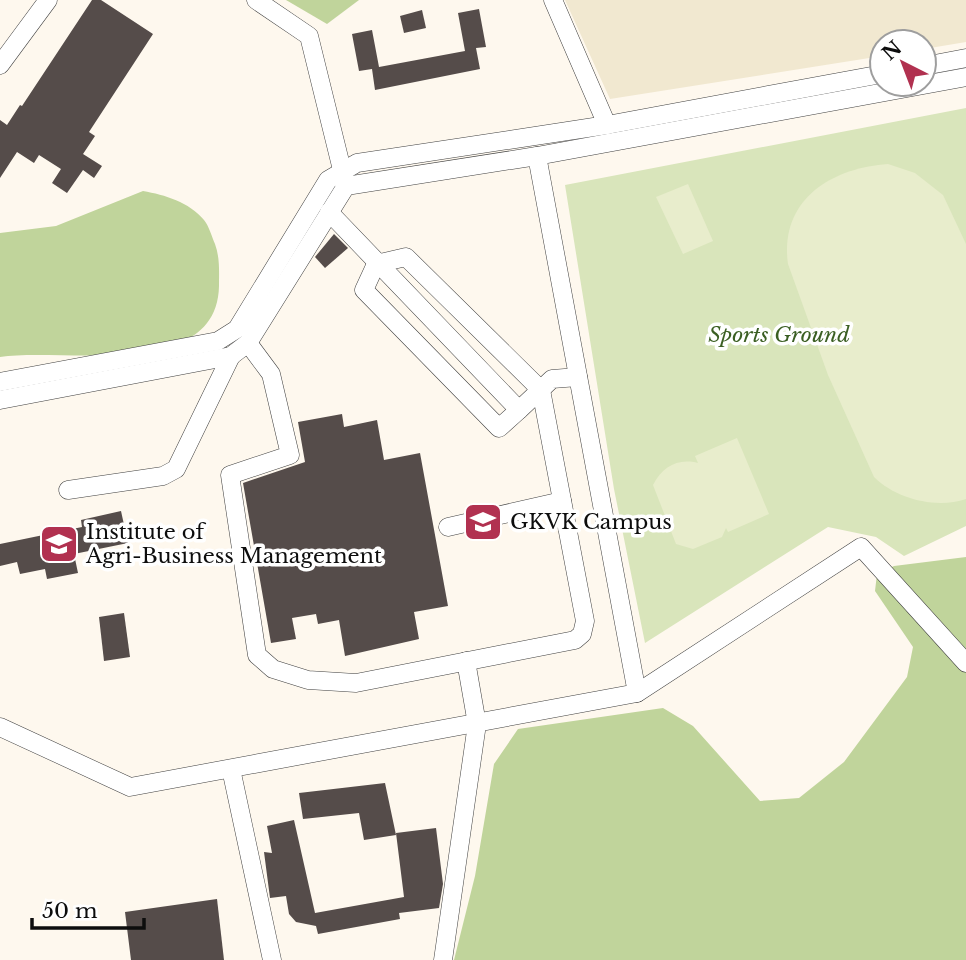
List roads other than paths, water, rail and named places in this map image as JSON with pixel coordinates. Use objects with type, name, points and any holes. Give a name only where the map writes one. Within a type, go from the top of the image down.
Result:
[{"type":"lane","points":[[0,65],[48,0]]},
{"type":"lane","points":[[256,0],[309,36],[344,178]]},
{"type":"lane","points":[[553,0],[607,125]]},
{"type":"lane","points":[[938,63],[966,58]]},
{"type":"lane","points":[[0,400],[231,356],[248,343],[329,212],[344,178],[357,163],[607,125],[868,77]]},
{"type":"lane","points":[[0,382],[218,341],[237,329],[328,180],[537,156],[966,77]]},
{"type":"lane","points":[[537,156],[637,693]]},
{"type":"lane","points":[[329,212],[519,410]]},
{"type":"lane","points":[[248,343],[271,374],[290,455],[230,475],[257,655],[273,669],[308,680],[356,683],[575,640],[582,634],[585,621],[541,390],[406,257],[376,264]]},
{"type":"lane","points":[[376,264],[364,290],[499,428],[552,379],[578,377]]},
{"type":"lane","points":[[68,490],[163,475],[176,469],[231,356]]},
{"type":"lane","points":[[448,527],[562,502]]},
{"type":"lane","points":[[0,727],[130,787],[637,693],[861,547],[966,663]]},
{"type":"lane","points":[[439,960],[477,724],[466,662]]},
{"type":"lane","points":[[231,769],[272,960]]},
{"type":"place","name":"GKVK Campus","points":[[483,522]]},
{"type":"place","name":"Institute of Agri-Business Management","points":[[59,544]]},
{"type":"park label","name":"Sports Ground","points":[[779,335]]}]
